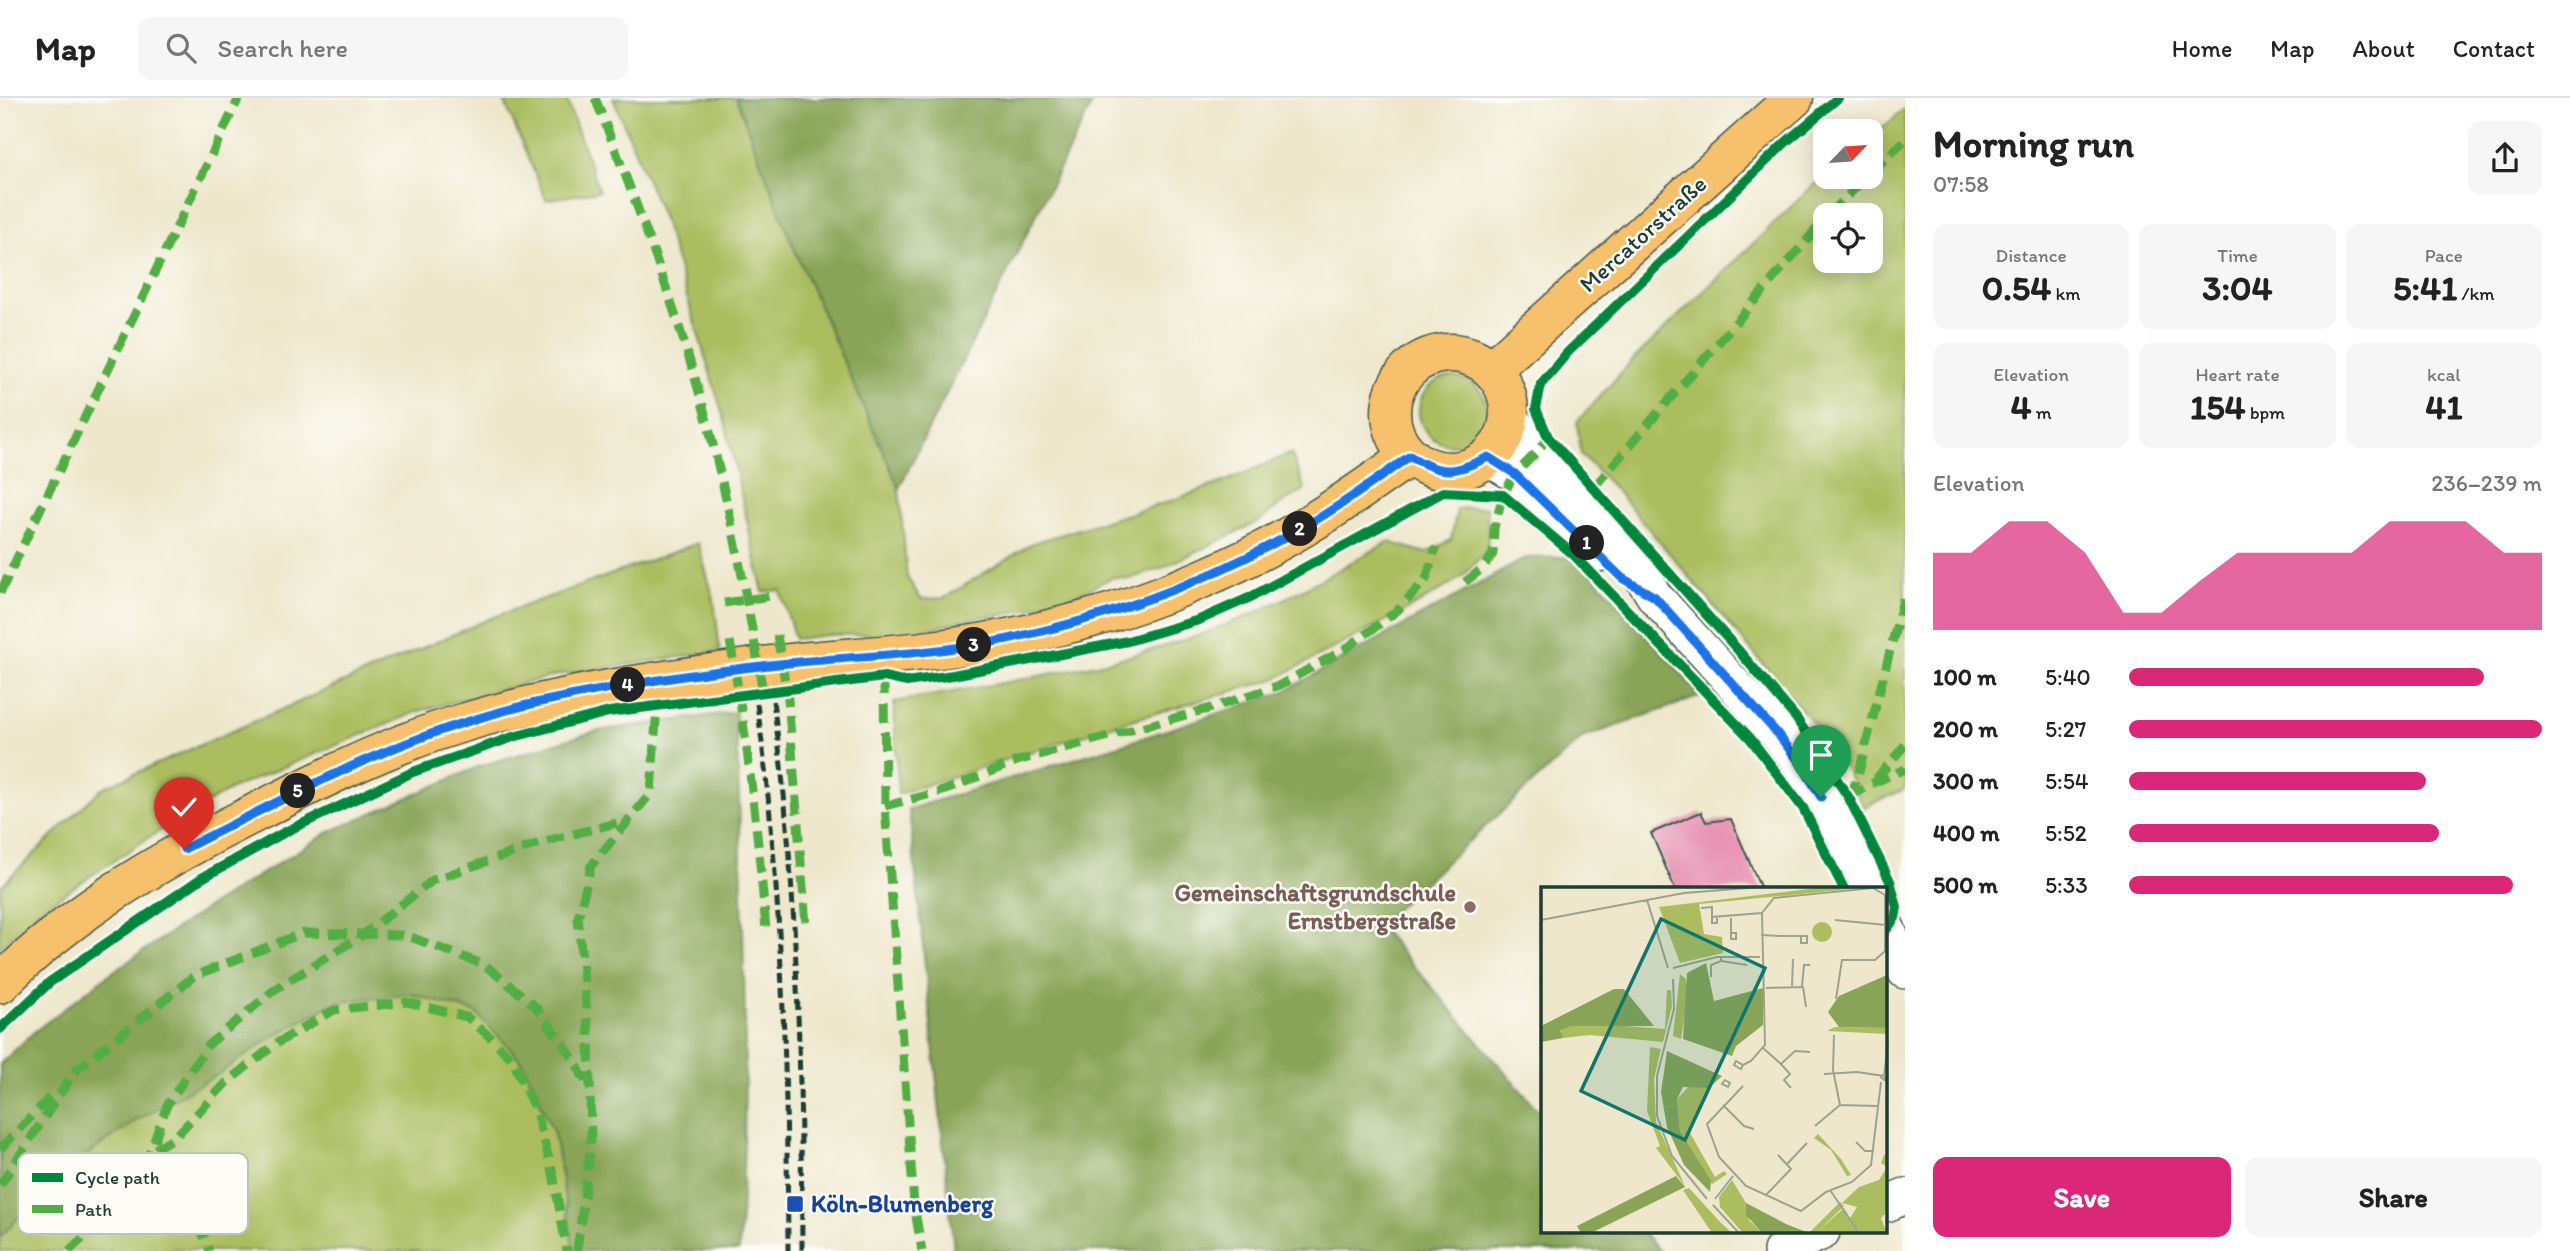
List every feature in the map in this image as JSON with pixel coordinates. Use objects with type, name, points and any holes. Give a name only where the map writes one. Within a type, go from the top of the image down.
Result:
[{"type":"main road","name":"Mercatorstraße","points":[[1492,369],[1794,98]]},
{"type":"main road","points":[[1454,352],[1475,357],[1492,369],[1507,395],[1509,416],[1501,442],[1488,457],[1461,470],[1440,470],[1427,467],[1410,456],[1397,440],[1391,421],[1391,400],[1399,379],[1414,364],[1434,354],[1454,352]]},
{"type":"main road","points":[[0,984],[96,901],[184,849],[316,781],[376,754],[458,724],[538,703],[618,687],[796,662],[921,652],[988,643],[1082,621],[1145,602],[1224,568],[1313,522],[1410,456]]},
{"type":"street","points":[[1509,416],[1536,453],[1634,564],[1655,597],[1776,732],[1801,764],[1860,866],[1869,887]]},
{"type":"street","points":[[1488,457],[1515,474],[1622,578],[1655,597]]},
{"type":"street","points":[[1888,931],[1905,971]]},
{"type":"street","points":[[1888,1203],[1905,1196]]},
{"type":"street","points":[[1781,1251],[1818,1234]]},
{"type":"green space","points":[[503,98],[566,98],[599,191],[546,200]]},
{"type":"green space","points":[[613,98],[736,98],[794,248],[899,488],[907,577],[921,599],[944,598],[1033,543],[1165,503],[1224,482],[1291,453],[1305,489],[1260,521],[1162,568],[1129,579],[1113,577],[1067,599],[1003,615],[969,619],[898,634],[829,635],[795,639],[780,590],[763,592],[725,422],[664,221]]},
{"type":"green space","points":[[736,98],[1095,98],[899,488],[794,248]]},
{"type":"green space","points":[[1905,109],[1905,789],[1864,807],[1836,750],[1614,488],[1581,454],[1577,422],[1631,362],[1813,186],[1813,189],[1883,189],[1883,127]]},
{"type":"green space","points":[[1460,377],[1481,392],[1487,404],[1485,424],[1477,435],[1460,445],[1446,445],[1429,435],[1421,424],[1419,404],[1429,387],[1440,379]]},
{"type":"green space","points":[[1487,507],[1488,549],[1463,576],[1422,602],[1275,679],[1121,723],[898,794],[894,702],[1032,678],[1124,658],[1169,645],[1257,612],[1389,542],[1426,553],[1451,540],[1457,509]]},
{"type":"green space","points":[[698,543],[714,600],[720,651],[557,675],[419,711],[233,788],[148,838],[38,911],[0,948],[0,887],[102,788],[491,618]]},
{"type":"green space","points":[[1577,557],[1701,696],[1582,738],[1378,925],[1541,1114],[1541,1234],[1645,1234],[1660,1251],[954,1251],[909,809],[1281,693],[1526,558]]},
{"type":"green space","points":[[736,712],[745,1049],[739,1251],[574,1251],[554,1133],[521,1060],[475,1012],[411,994],[336,1002],[275,1035],[218,1074],[137,1120],[89,1153],[18,1153],[18,1218],[0,1237],[0,1064],[34,1032],[108,975],[208,907],[329,832],[480,766],[596,731]]},
{"type":"green space","points":[[411,994],[475,1012],[521,1060],[554,1133],[574,1251],[211,1251],[175,1248],[171,1251],[0,1251],[0,1237],[18,1218],[18,1234],[248,1234],[248,1153],[89,1153],[137,1120],[218,1074],[275,1035],[336,1002]]},
{"type":"building","points":[[1701,812],[1706,822],[1731,819],[1760,887],[1674,887],[1651,833]]},
{"type":"railway","points":[[773,701],[793,907],[801,1113],[802,1251]]},
{"type":"railway","points":[[757,704],[778,909],[788,1251]]},
{"type":"marked path","points":[[0,593],[239,98]]},
{"type":"marked path","points":[[595,98],[652,248],[696,382],[729,514],[763,692]]},
{"type":"marked path","points":[[1883,161],[1905,140]]},
{"type":"marked path","points":[[1841,203],[1854,189]]},
{"type":"marked path","points":[[1594,487],[1813,233]]},
{"type":"marked path","points":[[1465,582],[1483,568],[1493,554],[1494,528],[1503,495],[1515,474],[1548,437]]},
{"type":"marked path","points":[[885,806],[943,791],[1017,761],[1215,707],[1280,685],[1347,648],[1398,610],[1426,579],[1436,547]]},
{"type":"marked path","points":[[1849,798],[1858,776],[1905,592]]},
{"type":"marked path","points":[[724,603],[771,596]]},
{"type":"marked path","points":[[777,635],[788,699],[806,925]]},
{"type":"marked path","points":[[730,641],[751,785],[766,930]]},
{"type":"marked path","points":[[884,677],[885,806],[914,1205],[922,1251]]},
{"type":"marked path","points":[[577,1251],[591,1144],[589,1035],[578,918],[591,866],[651,793],[657,706]]},
{"type":"marked path","points":[[1876,779],[1905,745]]},
{"type":"marked path","points":[[1849,798],[1871,784],[1905,769]]},
{"type":"marked path","points":[[21,1153],[75,1071],[194,976],[303,933],[364,934],[433,880],[543,842],[628,820]]},
{"type":"marked path","points":[[151,1153],[167,1105],[208,1045],[274,990],[364,934],[405,935],[485,965],[536,1007],[573,1058],[590,1090]]},
{"type":"marked path","points":[[149,1153],[176,1136],[226,1083],[277,1043],[334,1010],[407,1002],[467,1017],[512,1059],[536,1112],[553,1173],[567,1251]]},
{"type":"marked path","points":[[0,1149],[53,1094]]},
{"type":"marked path","points":[[0,1185],[18,1158]]},
{"type":"marked path","points":[[69,1251],[87,1234]]},
{"type":"marked path","points":[[203,1234],[210,1251]]},
{"type":"cycle path","points":[[1838,98],[1785,143],[1568,352],[1541,384],[1536,409],[1548,437],[1796,718],[1849,798],[1890,881],[1897,907],[1895,918],[1888,927]]},
{"type":"cycle path","points":[[0,1029],[50,982],[202,878],[287,831],[413,772],[513,737],[609,712],[884,677],[907,682],[1128,641],[1199,620],[1251,597],[1443,492],[1503,495],[1574,555],[1750,738],[1803,808],[1843,887]]},
{"type":"place","name":"Gemeinschaftsgrundschule Ernstbergstraße","points":[[1470,907]]},
{"type":"place","name":"Köln-Blumenberg","points":[[795,1204]]},
{"type":"route","points":[[184,849],[316,781],[376,754],[458,724],[538,703],[618,687],[758,667],[988,643],[1082,621],[1145,602],[1224,568],[1313,522],[1410,456],[1427,467],[1440,470],[1461,470],[1488,457],[1515,474],[1622,578],[1655,597],[1776,732],[1801,764],[1821,797]]}]
